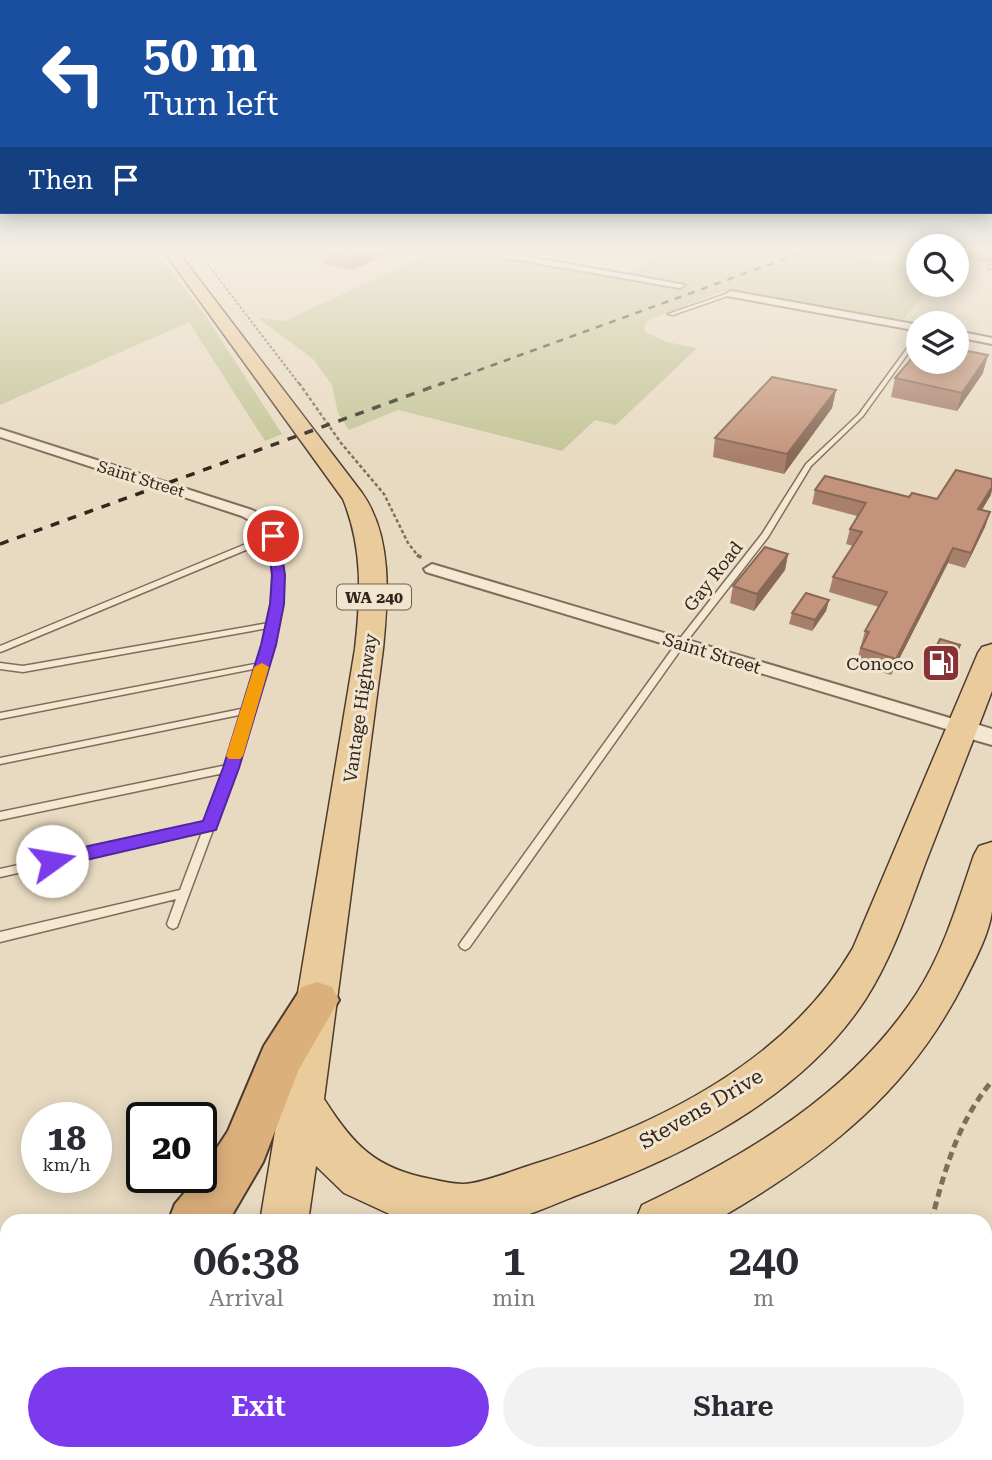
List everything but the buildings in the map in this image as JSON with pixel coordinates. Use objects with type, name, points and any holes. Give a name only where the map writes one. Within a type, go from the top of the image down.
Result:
[{"type":"highway","name":"WA 240","points":[[201,1214],[246,1146],[280,1060],[317,1000]]},
{"type":"main road","name":"Vantage Highway","points":[[223,321],[342,480],[366,526],[371,554],[373,618],[285,1214]]},
{"type":"main road","name":"Stevens Drive","points":[[442,1214],[543,1184],[616,1158],[674,1129],[752,1082],[785,1059],[809,1036],[850,988],[877,940],[977,732],[992,653]]},
{"type":"main road","points":[[675,1214],[727,1188],[782,1155],[859,1093],[892,1058],[923,1017],[955,962],[992,855]]},
{"type":"main road","points":[[302,1104],[335,1155],[369,1181],[385,1190],[430,1203],[463,1207]]},
{"type":"street","points":[[880,321],[906,326]]},
{"type":"street","points":[[969,336],[992,341]]},
{"type":"street","name":"Saint Street","points":[[0,433],[247,513],[264,522],[273,536]]},
{"type":"street","name":"Saint Street","points":[[432,569],[977,732]]},
{"type":"lane","name":"Gay Road","points":[[465,946],[681,643],[765,535],[808,465],[861,415],[906,352]]},
{"type":"lane","points":[[0,649],[273,536],[278,575],[273,625],[231,768],[173,925]]},
{"type":"lane","points":[[0,666],[23,669],[273,625]]},
{"type":"lane","points":[[0,716],[262,665]]},
{"type":"lane","points":[[0,761],[249,710]]},
{"type":"lane","points":[[0,816],[231,768]]},
{"type":"lane","points":[[0,873],[210,826]]},
{"type":"lane","points":[[0,937],[185,893]]},
{"type":"path","points":[[251,321],[308,395],[322,420],[354,460],[379,484],[413,554],[431,561],[432,569]]},
{"type":"path","points":[[932,1214],[953,1140],[971,1106],[992,1081]]},
{"type":"green space","points":[[0,321],[209,321],[282,434],[265,441],[189,322],[0,405]]},
{"type":"green space","points":[[262,321],[648,321],[644,326],[645,332],[667,342],[697,348],[616,425],[595,420],[562,451],[398,410],[349,430],[338,413],[332,385],[313,359]]},
{"type":"railway","points":[[438,385],[614,321]]},
{"type":"railway","points":[[0,544],[443,383]]},
{"type":"slow traffic","points":[[235,756],[262,667]]},
{"type":"place","name":"Conoco","points":[[941,663]]},
{"type":"route","points":[[52,861],[210,826],[269,645],[277,604],[278,575],[273,536]]}]
